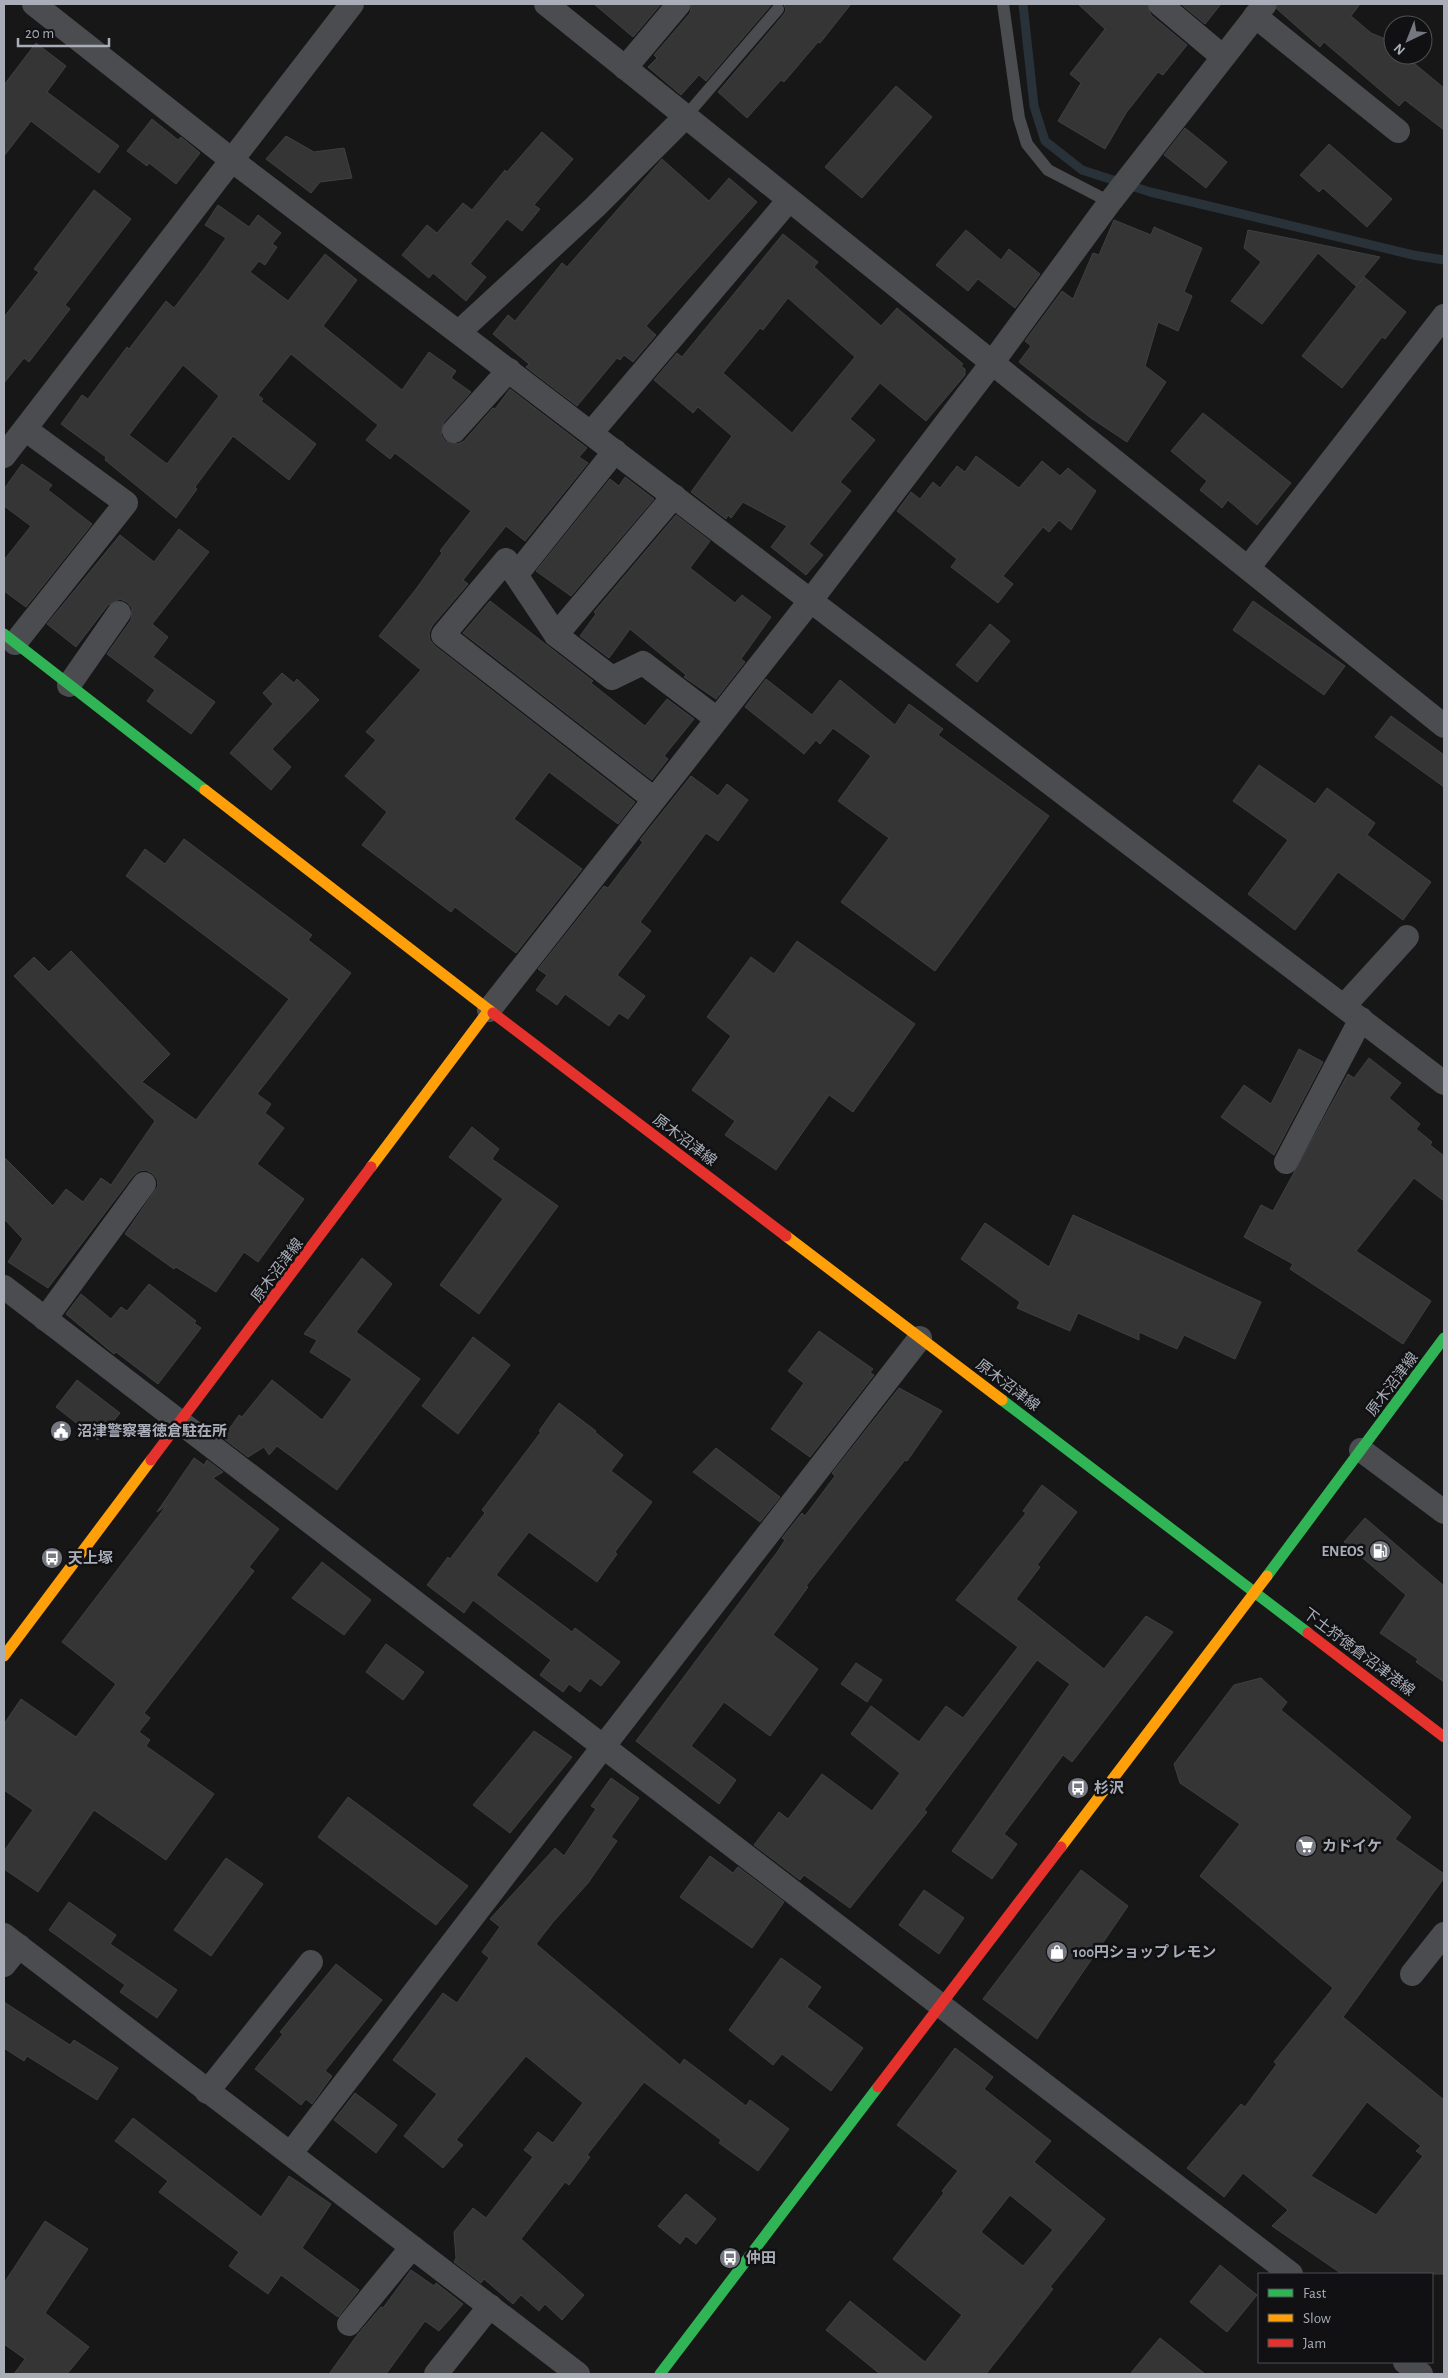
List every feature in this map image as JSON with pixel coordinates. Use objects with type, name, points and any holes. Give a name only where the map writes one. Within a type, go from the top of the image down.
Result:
[{"type":"main road","points":[[9,639],[489,1010]]},
{"type":"main road","name":"原木沼津線","points":[[4,1656],[181,1423],[489,1010],[1255,1592],[1444,1338]]},
{"type":"main road","points":[[660,2374],[1255,1592]]},
{"type":"main road","name":"下土狩徳倉沼津港線","points":[[1255,1592],[1444,1737]]},
{"type":"street","points":[[34,4],[233,161],[1444,1083]]},
{"type":"street","points":[[4,456],[352,4]]},
{"type":"street","points":[[546,4],[1444,726]]},
{"type":"street","points":[[625,68],[679,4]]},
{"type":"street","points":[[1160,4],[1222,56]]},
{"type":"street","points":[[489,1010],[811,600],[992,363],[1137,166],[1260,10],[1398,131]]},
{"type":"street","points":[[459,332],[596,208],[686,116]]},
{"type":"street","points":[[591,433],[789,200]]},
{"type":"street","points":[[1248,568],[1444,316]]},
{"type":"street","points":[[454,431],[509,370]]},
{"type":"street","points":[[9,639],[126,502],[25,429]]},
{"type":"street","points":[[516,575],[615,451]]},
{"type":"street","points":[[556,635],[674,496]]},
{"type":"street","points":[[654,800],[443,635],[506,560],[556,635],[612,678],[643,663],[717,719]]},
{"type":"street","points":[[69,685],[119,613]]},
{"type":"street","points":[[1286,1162],[1353,1013],[1407,937]]},
{"type":"street","points":[[45,1319],[144,1184]]},
{"type":"street","points":[[4,1287],[1290,2273]]},
{"type":"street","points":[[291,2154],[602,1747],[920,1338]]},
{"type":"street","points":[[1360,1450],[1444,1512]]},
{"type":"street","points":[[1412,1974],[1444,1934]]},
{"type":"street","points":[[4,1965],[11,1940],[578,2374]]},
{"type":"street","points":[[208,2092],[311,1962]]},
{"type":"street","points":[[350,2324],[412,2246]]},
{"type":"street","points":[[436,2374],[490,2306]]},
{"type":"street","points":[[1406,2363],[1421,2374]]},
{"type":"lane","points":[[1003,4],[1019,118],[1027,144],[1048,170],[1112,199]]},
{"type":"lane","points":[[686,116],[778,9]]},
{"type":"building","points":[[594,4],[661,4],[633,37]]},
{"type":"building","points":[[692,4],[772,4],[706,81],[699,75],[681,95],[648,67],[657,58],[654,55],[690,13]]},
{"type":"building","points":[[784,4],[851,4],[820,43],[818,42],[784,82],[781,80],[747,118],[718,92],[784,14],[786,10]]},
{"type":"building","points":[[1078,4],[1147,4],[1151,15],[1187,45],[1163,75],[1158,72],[1126,113],[1105,149],[1058,121],[1081,83],[1070,74],[1105,29]]},
{"type":"building","points":[[1181,4],[1221,4],[1205,24]]},
{"type":"building","points":[[1278,4],[1360,4],[1351,16],[1371,33],[1383,38],[1383,65],[1416,65],[1444,88],[1444,130],[1405,100],[1399,106],[1324,42],[1320,47],[1277,9]]},
{"type":"building","points":[[36,43],[66,66],[47,92],[119,146],[99,173],[31,121],[4,156],[4,85]]},
{"type":"building","points":[[896,86],[932,117],[862,198],[825,167]]},
{"type":"building","points":[[152,119],[178,140],[181,137],[200,153],[176,184],[149,163],[147,166],[127,151]]},
{"type":"building","points":[[1185,128],[1227,162],[1206,188],[1164,155]]},
{"type":"building","points":[[542,132],[573,159],[534,205],[540,209],[522,231],[507,219],[470,264],[486,277],[466,301],[433,273],[429,278],[402,255],[427,225],[437,233],[463,203],[472,210],[505,170],[507,172]]},
{"type":"building","points":[[286,136],[314,152],[344,148],[352,178],[320,182],[311,193],[266,159]]},
{"type":"building","points":[[1329,144],[1392,199],[1367,227],[1323,188],[1319,192],[1300,175]]},
{"type":"building","points":[[662,159],[709,201],[729,178],[757,202],[646,326],[656,335],[633,362],[624,355],[620,360],[617,358],[577,406],[526,367],[529,364],[493,334],[508,315],[515,321],[562,263],[567,267]]},
{"type":"building","points":[[94,190],[131,219],[65,305],[70,309],[29,362],[24,358],[4,383],[4,317],[39,272],[34,269]]},
{"type":"building","points":[[218,205],[249,227],[258,215],[281,233],[272,244],[277,247],[265,265],[259,261],[250,272],[288,301],[325,254],[357,280],[323,326],[402,390],[429,352],[456,371],[451,378],[471,392],[444,422],[441,435],[445,441],[458,444],[464,441],[493,408],[495,409],[510,389],[587,448],[579,457],[588,463],[525,541],[506,526],[463,580],[468,584],[432,626],[429,633],[430,640],[435,646],[635,802],[618,824],[549,772],[514,819],[582,869],[516,953],[455,907],[451,912],[362,845],[387,812],[345,776],[376,740],[366,732],[421,670],[379,636],[416,589],[442,553],[440,551],[471,511],[395,453],[390,459],[366,440],[378,425],[291,354],[258,395],[263,399],[261,401],[316,444],[289,480],[233,436],[195,487],[197,489],[176,518],[105,460],[106,457],[61,424],[82,395],[88,399],[127,347],[129,349],[166,301],[174,308],[204,269],[226,238],[205,225]],"holes":[[[183,365],[219,396],[167,464],[129,435]]]},
{"type":"building","points":[[1114,220],[1151,235],[1154,227],[1202,248],[1184,292],[1192,296],[1178,331],[1158,322],[1145,366],[1166,382],[1127,442],[1091,418],[1019,362],[1031,346],[1025,341],[1062,291],[1073,299],[1093,253],[1099,255]]},
{"type":"building","points":[[966,230],[1001,260],[1009,249],[1040,274],[1015,308],[978,279],[968,291],[936,265]]},
{"type":"building","points":[[1248,230],[1380,257],[1356,286],[1318,253],[1262,324],[1231,301],[1261,262],[1244,248]]},
{"type":"building","points":[[783,234],[818,262],[814,267],[881,326],[897,308],[963,364],[961,366],[965,369],[965,375],[926,421],[880,383],[850,419],[875,440],[840,482],[851,491],[809,544],[823,555],[806,575],[771,547],[787,526],[743,502],[731,518],[728,515],[726,519],[691,492],[732,436],[698,407],[693,413],[654,380],[677,353],[682,357]],"holes":[[[788,298],[855,357],[792,433],[723,373],[760,328],[763,330]]]},
{"type":"building","points":[[1364,277],[1406,312],[1385,339],[1382,337],[1342,388],[1302,356]]},
{"type":"building","points":[[1203,413],[1291,483],[1257,525],[1228,500],[1222,508],[1200,490],[1207,481],[1171,451]]},
{"type":"building","points":[[976,456],[1019,488],[1042,461],[1060,476],[1068,468],[1096,491],[1071,530],[1059,520],[1049,532],[1043,527],[1003,576],[1013,584],[998,603],[951,567],[957,559],[897,511],[911,492],[920,499],[933,482],[940,488],[957,466],[965,472]]},
{"type":"building","points":[[22,464],[52,485],[48,490],[92,524],[26,607],[4,591],[4,560],[31,526],[4,506],[4,489]]},
{"type":"building","points":[[625,477],[654,499],[571,596],[536,571],[610,479],[619,486]]},
{"type":"building","points":[[676,515],[710,541],[690,568],[735,603],[742,595],[771,617],[741,659],[745,662],[716,699],[684,677],[686,675],[630,629],[609,658],[580,636],[596,614],[594,612]]},
{"type":"building","points":[[179,529],[209,552],[152,624],[168,637],[153,657],[215,702],[191,734],[147,701],[155,690],[107,654],[131,620],[132,608],[127,602],[120,599],[108,605],[76,647],[47,624],[120,535],[154,562]]},
{"type":"building","points":[[490,601],[593,681],[591,683],[645,726],[667,699],[694,719],[664,756],[668,759],[652,780],[463,633]]},
{"type":"building","points":[[1253,601],[1345,666],[1324,695],[1233,630]]},
{"type":"building","points":[[990,624],[1010,641],[977,682],[956,665]]},
{"type":"building","points":[[282,673],[294,683],[297,679],[319,700],[272,749],[291,767],[271,790],[230,753],[273,704],[263,693]]},
{"type":"building","points":[[766,679],[812,715],[840,680],[895,725],[909,704],[943,729],[938,735],[1049,816],[935,971],[841,902],[889,838],[838,801],[871,756],[833,728],[820,744],[816,740],[804,754],[745,707]]},
{"type":"building","points":[[1391,716],[1444,755],[1444,787],[1375,737]]},
{"type":"building","points":[[1259,765],[1315,804],[1327,788],[1375,823],[1367,835],[1431,882],[1403,920],[1338,872],[1295,930],[1248,894],[1288,840],[1233,801]]},
{"type":"building","points":[[691,776],[718,796],[727,784],[748,800],[718,841],[706,833],[640,922],[651,931],[617,975],[645,996],[628,1019],[619,1013],[609,1026],[565,994],[557,1005],[536,990],[547,975],[538,969],[604,886],[608,888],[643,842],[640,840]]},
{"type":"building","points":[[184,839],[312,935],[308,940],[351,973],[257,1094],[271,1104],[265,1113],[284,1128],[257,1164],[304,1199],[258,1262],[244,1252],[216,1292],[176,1267],[174,1269],[125,1234],[158,1186],[157,1179],[152,1173],[146,1170],[139,1171],[133,1176],[48,1288],[8,1262],[23,1239],[4,1219],[4,1157],[53,1206],[66,1189],[83,1202],[101,1178],[111,1185],[155,1121],[14,976],[34,957],[49,972],[71,951],[170,1054],[142,1082],[196,1120],[289,999],[126,876],[145,849],[165,864]]},
{"type":"building","points":[[797,941],[915,1024],[853,1112],[829,1095],[776,1170],[725,1135],[735,1121],[692,1090],[731,1036],[707,1017],[751,957],[774,974]]},
{"type":"building","points":[[1299,1049],[1323,1062],[1274,1155],[1221,1117],[1244,1085],[1271,1104]]},
{"type":"building","points":[[1369,1058],[1401,1083],[1389,1098],[1420,1124],[1416,1129],[1432,1142],[1430,1145],[1444,1156],[1444,1201],[1414,1178],[1356,1251],[1431,1301],[1403,1344],[1290,1269],[1293,1264],[1244,1237],[1261,1205],[1273,1211],[1348,1074],[1354,1078]]},
{"type":"building","points":[[472,1127],[499,1149],[492,1159],[558,1206],[479,1314],[440,1285],[503,1199],[449,1157]]},
{"type":"building","points":[[1073,1215],[1261,1302],[1235,1359],[1184,1335],[1177,1349],[1139,1332],[1139,1340],[1078,1313],[1070,1331],[1017,1308],[1020,1302],[961,1259],[985,1223],[1049,1267]]},
{"type":"building","points":[[362,1258],[392,1284],[356,1332],[420,1379],[337,1490],[277,1446],[269,1455],[264,1447],[248,1457],[223,1438],[239,1415],[242,1417],[272,1380],[322,1420],[352,1379],[310,1352],[317,1340],[304,1334]]},
{"type":"building","points":[[149,1284],[196,1321],[194,1323],[201,1328],[158,1384],[116,1352],[114,1354],[66,1314],[81,1294],[111,1319],[121,1307],[127,1311]]},
{"type":"building","points":[[819,1331],[873,1369],[870,1373],[874,1375],[810,1457],[771,1429],[804,1383],[788,1371]]},
{"type":"building","points":[[473,1337],[510,1365],[458,1434],[422,1406]]},
{"type":"building","points":[[77,1380],[120,1413],[98,1440],[56,1407]]},
{"type":"building","points":[[899,1388],[942,1411],[907,1461],[905,1460],[806,1586],[808,1587],[773,1635],[818,1669],[770,1736],[724,1702],[691,1746],[736,1780],[719,1804],[636,1741],[778,1551],[785,1540],[782,1538],[802,1513],[805,1516],[835,1476],[832,1473]]},
{"type":"building","points":[[559,1403],[596,1431],[623,1455],[611,1471],[652,1502],[615,1552],[617,1554],[597,1582],[529,1532],[496,1575],[572,1632],[575,1628],[620,1662],[601,1686],[590,1678],[580,1692],[569,1684],[563,1692],[540,1675],[551,1660],[473,1600],[464,1613],[427,1585],[448,1557],[450,1559],[485,1513],[482,1510],[541,1432],[539,1431]]},
{"type":"building","points":[[716,1448],[780,1497],[760,1522],[693,1472]]},
{"type":"building","points":[[194,1458],[204,1465],[207,1460],[223,1472],[213,1478],[279,1529],[249,1567],[254,1571],[144,1713],[150,1718],[139,1732],[150,1740],[146,1746],[214,1794],[166,1860],[94,1810],[38,1892],[4,1869],[4,1851],[33,1810],[4,1790],[4,1724],[21,1699],[76,1737],[116,1684],[62,1642],[167,1505],[157,1512]]},
{"type":"building","points":[[1042,1485],[1077,1512],[1037,1565],[1040,1567],[1016,1599],[1104,1669],[1146,1616],[1173,1632],[1072,1762],[1063,1755],[1004,1834],[1017,1844],[992,1879],[952,1851],[1070,1684],[1037,1660],[924,1810],[927,1812],[850,1908],[804,1875],[800,1880],[754,1845],[779,1812],[788,1819],[822,1774],[872,1811],[900,1773],[851,1734],[871,1706],[919,1742],[946,1706],[963,1718],[1018,1647],[956,1600],[1026,1513],[1023,1511]]},
{"type":"building","points":[[1365,1518],[1444,1586],[1444,1682],[1416,1662],[1418,1659],[1380,1633],[1406,1595],[1344,1542]]},
{"type":"building","points":[[322,1562],[371,1600],[344,1635],[292,1598]]},
{"type":"building","points":[[386,1644],[424,1672],[403,1700],[366,1672]]},
{"type":"building","points":[[856,1663],[882,1680],[867,1702],[841,1684]]},
{"type":"building","points":[[1261,1678],[1287,1702],[1281,1710],[1411,1817],[1395,1839],[1444,1874],[1444,1878],[1343,2017],[1444,2100],[1444,2274],[1341,2273],[1272,2226],[1288,2210],[1243,2173],[1224,2197],[1187,2168],[1241,2104],[1245,2107],[1277,2064],[1274,2062],[1333,1988],[1200,1876],[1240,1824],[1180,1783],[1174,1764],[1234,1685]],"holes":[[[1367,2102],[1421,2146],[1416,2151],[1423,2156],[1376,2215],[1311,2176]]]},
{"type":"building","points":[[534,1731],[572,1757],[510,1833],[473,1805]]},
{"type":"building","points":[[611,1778],[639,1798],[611,1837],[617,1841],[588,1883],[536,1944],[680,2065],[684,2059],[746,2106],[750,2100],[789,2129],[758,2171],[719,2143],[721,2140],[644,2082],[587,2155],[590,2157],[569,2185],[565,2182],[521,2239],[584,2295],[562,2320],[545,2304],[539,2311],[521,2295],[513,2304],[484,2279],[481,2283],[454,2262],[456,2258],[454,2232],[473,2208],[486,2218],[533,2157],[524,2150],[538,2132],[553,2143],[583,2103],[526,2056],[456,2140],[463,2145],[443,2168],[404,2136],[437,2094],[393,2060],[443,1993],[457,2003],[489,1958],[482,1952],[500,1927],[490,1919],[555,1848],[564,1856],[596,1809],[591,1806]]},
{"type":"building","points":[[348,1797],[468,1886],[436,1925],[318,1837]]},
{"type":"building","points":[[710,1856],[733,1873],[738,1867],[784,1902],[752,1948],[680,1897]]},
{"type":"building","points":[[226,1858],[263,1884],[211,1956],[174,1930]]},
{"type":"building","name":"100円ショップ レモン","points":[[1081,1870],[1128,1906],[1037,2039],[983,1999]]},
{"type":"building","points":[[924,1890],[964,1918],[939,1954],[899,1925]]},
{"type":"building","points":[[69,1902],[116,1935],[110,1944],[177,1990],[157,2018],[120,1992],[125,1985],[49,1930]]},
{"type":"building","points":[[781,1958],[821,1987],[807,2007],[863,2048],[831,2091],[782,2054],[773,2065],[729,2030]]},
{"type":"building","points":[[336,1964],[382,2000],[325,2071],[332,2076],[312,2104],[306,2099],[301,2105],[255,2069],[283,2034],[280,2032]]},
{"type":"building","points":[[4,2002],[70,2045],[74,2040],[118,2068],[97,2100],[27,2056],[24,2061],[4,2048]]},
{"type":"building","points":[[955,2048],[993,2077],[984,2089],[1051,2141],[1034,2162],[1105,2219],[1050,2287],[1053,2289],[986,2374],[880,2374],[826,2330],[850,2301],[925,2362],[962,2315],[893,2259],[944,2193],[942,2191],[958,2171],[897,2125]],"holes":[[[1010,2195],[1053,2230],[1023,2266],[981,2232]]]},
{"type":"building","points":[[355,2093],[397,2125],[376,2153],[334,2120]]},
{"type":"building","points":[[133,2118],[261,2217],[289,2176],[331,2204],[302,2248],[359,2290],[338,2317],[281,2275],[268,2294],[229,2266],[239,2252],[159,2192],[168,2181],[115,2141]]},
{"type":"building","points":[[686,2194],[716,2219],[696,2244],[686,2236],[680,2244],[658,2226]]},
{"type":"building","points":[[45,2221],[88,2249],[45,2313],[89,2347],[67,2374],[14,2374],[25,2359],[4,2344],[4,2283]]},
{"type":"building","points":[[1220,2265],[1257,2295],[1227,2332],[1190,2302]]},
{"type":"building","points":[[411,2270],[434,2286],[436,2283],[463,2304],[439,2331],[425,2321],[386,2374],[329,2374],[358,2334],[381,2307],[383,2308]]},
{"type":"building","points":[[1160,2338],[1205,2374],[1130,2374]]},
{"type":"waterway","points":[[1023,4],[1034,106],[1045,141],[1082,170],[1150,192],[1413,255],[1444,260]]},
{"type":"traffic: fast","points":[[4,634],[205,790]]},
{"type":"traffic: fast","points":[[1267,1576],[1444,1338]]},
{"type":"traffic: fast","points":[[1002,1400],[1308,1633]]},
{"type":"traffic: fast","points":[[660,2374],[878,2087]]},
{"type":"traffic: slow","points":[[205,790],[493,1013]]},
{"type":"traffic: slow","points":[[371,1167],[489,1010]]},
{"type":"traffic: slow","points":[[786,1236],[1002,1400]]},
{"type":"traffic: slow","points":[[4,1656],[151,1460]]},
{"type":"traffic: slow","points":[[1061,1847],[1267,1576]]},
{"type":"traffic: jam","points":[[493,1013],[786,1236]]},
{"type":"traffic: jam","points":[[151,1460],[371,1167]]},
{"type":"traffic: jam","points":[[1308,1633],[1444,1737]]},
{"type":"traffic: jam","points":[[878,2087],[1061,1847]]},
{"type":"place","name":"沼津警察署徳倉駐在所","points":[[61,1431]]},
{"type":"place","name":"ENEOS","points":[[1380,1551]]},
{"type":"place","name":"天上塚","points":[[52,1558]]},
{"type":"place","name":"杉沢","points":[[1078,1788]]},
{"type":"place","name":"カドイケ","points":[[1306,1846]]},
{"type":"place","name":"100円ショップ レモン","points":[[1057,1952]]},
{"type":"place","name":"仲田","points":[[730,2258]]}]
